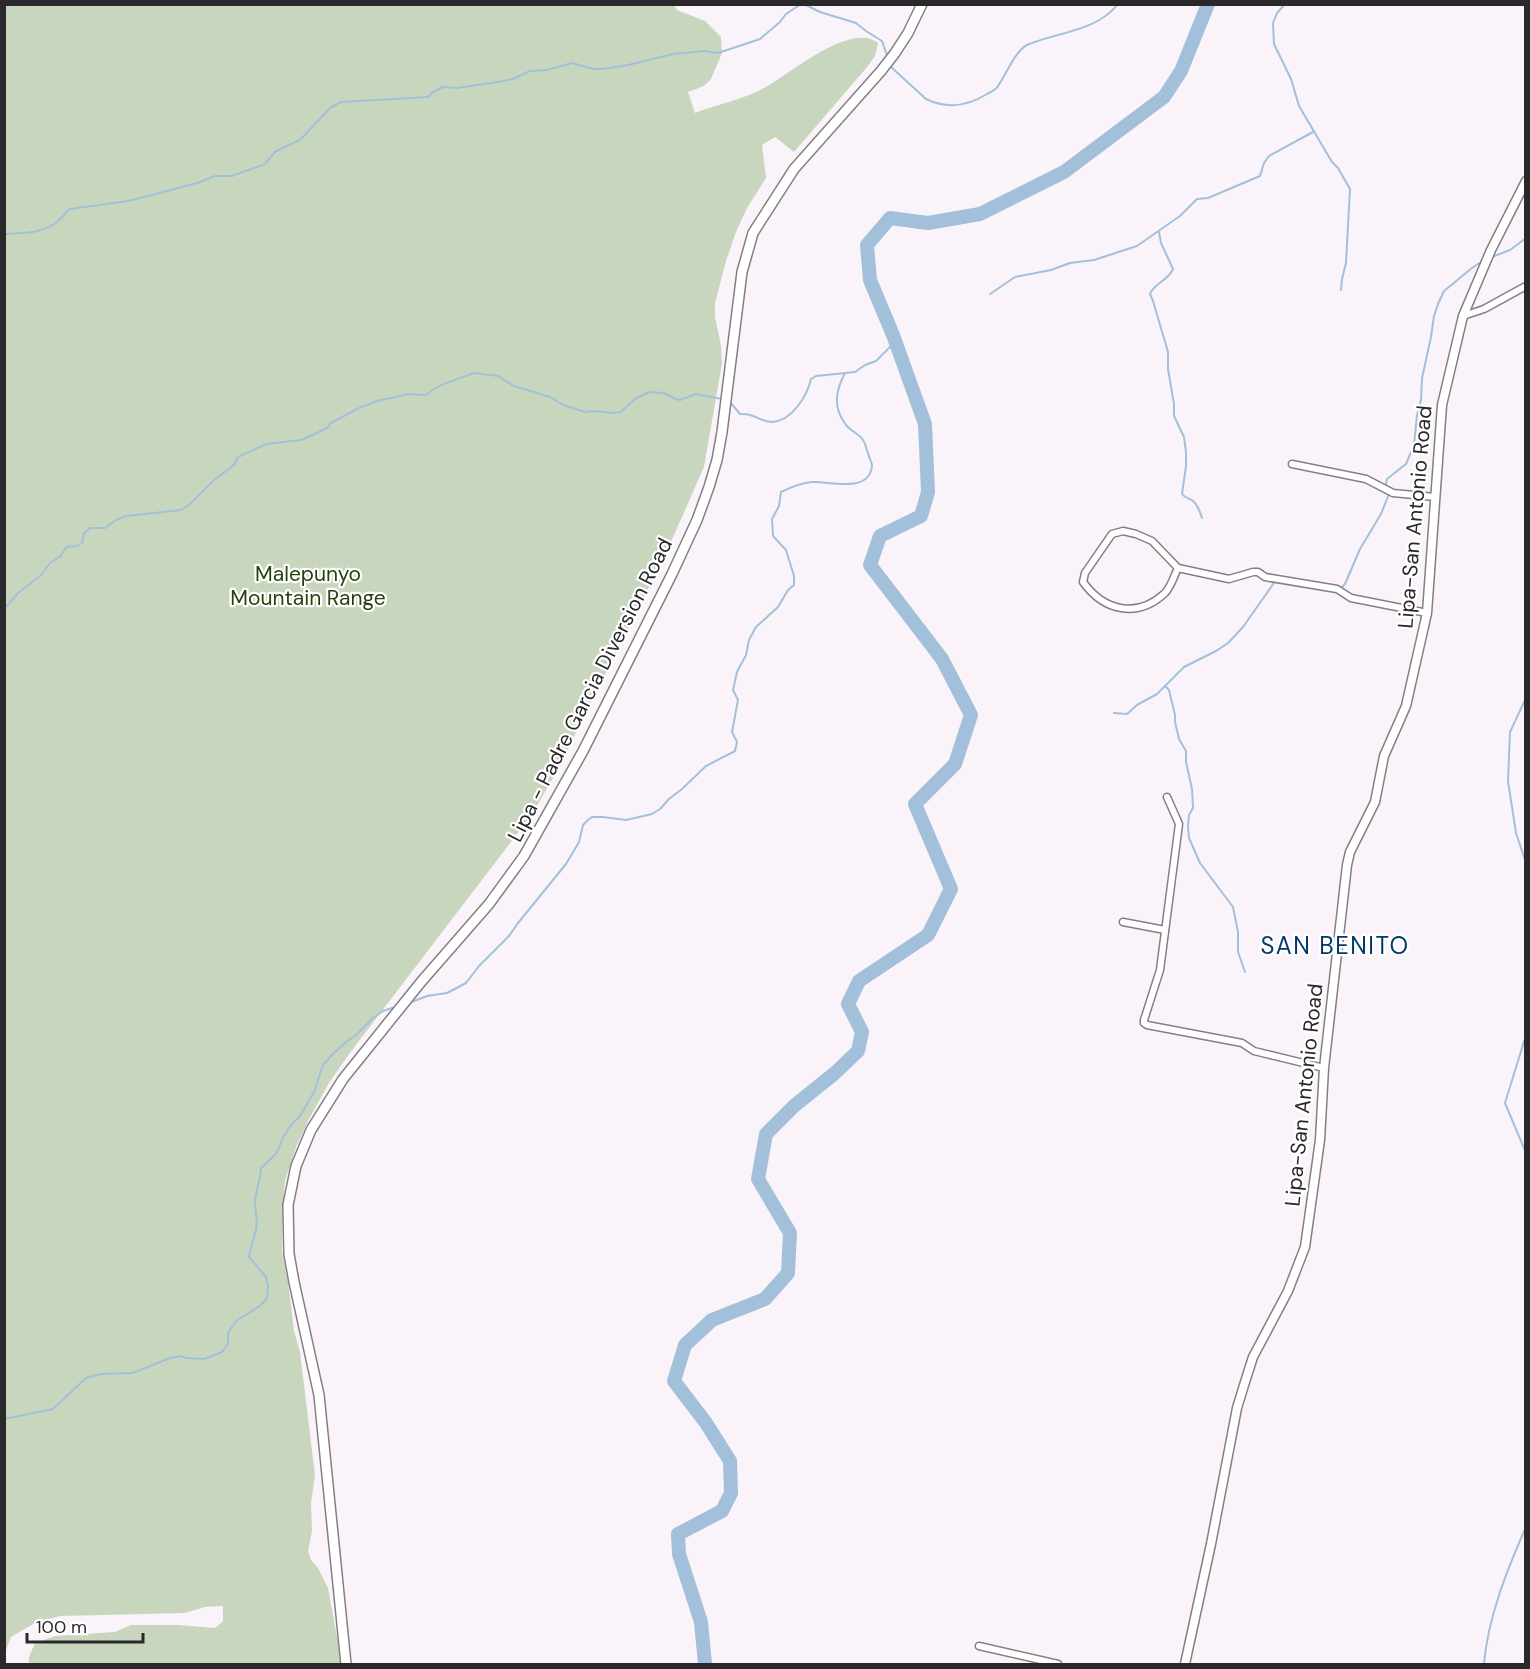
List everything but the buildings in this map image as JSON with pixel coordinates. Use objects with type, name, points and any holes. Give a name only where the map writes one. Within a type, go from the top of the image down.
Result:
[{"type":"main road","name":"Lipa - Padre Garcia Diversion Road","points":[[346,1665],[319,1395],[289,1254],[288,1205],[296,1166],[311,1130],[343,1079],[420,982],[489,904],[524,856],[583,751],[677,565],[709,487],[722,432],[742,272],[753,233],[794,169],[895,53],[922,4]]},
{"type":"main road","name":"Lipa-San Antonio Road","points":[[1185,1665],[1237,1408],[1253,1357],[1288,1291],[1305,1247],[1320,1140],[1324,1068],[1347,865],[1350,852],[1375,802],[1384,756],[1406,706],[1427,613],[1442,405],[1462,316],[1491,250],[1526,181]]},
{"type":"street","points":[[1462,316],[1484,309],[1526,286]]},
{"type":"street","points":[[1293,464],[1366,478],[1393,494],[1435,497]]},
{"type":"street","points":[[1178,568],[1166,592],[1149,605],[1124,610],[1102,602],[1083,582],[1085,573],[1112,534],[1123,531],[1152,541],[1178,568],[1228,579],[1258,572],[1265,577],[1337,589],[1351,597],[1427,613]]},
{"type":"street","points":[[1167,797],[1179,824],[1160,970],[1144,1023],[1242,1043],[1254,1051],[1324,1068]]},
{"type":"street","points":[[1123,922],[1166,930]]},
{"type":"street","points":[[979,1646],[1058,1665]]},
{"type":"green space","name":"Malepunyo Mountain Range","points":[[4,5],[674,5],[677,10],[705,21],[721,37],[722,53],[711,79],[704,86],[688,92],[695,113],[756,92],[836,44],[866,38],[878,43],[875,56],[868,66],[794,152],[775,137],[762,145],[766,178],[747,208],[736,232],[715,303],[722,363],[704,467],[666,553],[554,776],[533,813],[349,1054],[329,1083],[296,1147],[285,1181],[282,1252],[294,1331],[300,1352],[315,1475],[311,1503],[312,1531],[308,1551],[328,1588],[342,1664],[29,1664],[29,1657],[35,1643],[55,1636],[115,1632],[131,1625],[215,1628],[223,1621],[223,1606],[205,1607],[185,1613],[60,1616],[35,1623],[11,1637],[5,1653]]},
{"type":"waterway","points":[[4,234],[45,229],[57,222],[70,209],[128,201],[215,176],[232,176],[265,164],[276,151],[300,140],[330,108],[341,102],[428,97],[443,87],[457,88],[498,82],[513,79],[530,71],[547,70],[572,63],[603,69],[673,54],[705,51],[718,53],[760,39],[786,14],[801,4]]},
{"type":"waterway","points":[[804,4],[820,12],[856,23],[882,41],[888,58]]},
{"type":"waterway","points":[[890,63],[891,67],[926,99],[950,105],[965,103],[996,89],[1015,58],[1027,45],[1087,26],[1109,13],[1118,4]]},
{"type":"waterway","points":[[705,1664],[701,1622],[679,1554],[678,1534],[722,1511],[731,1493],[730,1461],[706,1423],[674,1381],[685,1345],[712,1320],[765,1299],[788,1273],[790,1233],[758,1179],[766,1134],[794,1106],[858,1051],[862,1032],[848,1004],[859,981],[928,935],[951,889],[915,804],[955,764],[971,715],[942,659],[870,565],[880,536],[921,516],[928,492],[925,424],[893,335],[870,280],[867,245],[890,218],[928,223],[980,214],[1064,172],[1164,97],[1181,71],[1208,4]]},
{"type":"waterway","points":[[1285,4],[1277,13],[1273,23],[1274,44],[1291,79],[1299,106],[1350,189],[1346,263],[1341,290]]},
{"type":"waterway","points":[[990,294],[1015,277],[1051,270],[1070,263],[1094,260],[1137,246],[1180,216],[1197,199],[1208,198],[1260,176],[1269,156],[1313,132]]},
{"type":"waterway","points":[[1159,232],[1161,243],[1173,269],[1150,294],[1168,352],[1174,416],[1184,437],[1186,466],[1182,494],[1195,503],[1202,518]]},
{"type":"waterway","points":[[1492,257],[1510,250],[1526,238]]},
{"type":"waterway","points":[[1388,489],[1387,479],[1406,464],[1414,445],[1422,378],[1438,304],[1444,291],[1481,262]]},
{"type":"waterway","points":[[730,402],[740,414],[769,422],[779,421],[798,406],[811,379],[816,376],[855,372],[876,361],[895,342]]},
{"type":"waterway","points":[[4,609],[18,593],[41,575],[50,563],[61,556],[67,547],[82,543],[84,533],[90,528],[105,528],[126,516],[181,510],[234,465],[238,457],[266,444],[301,440],[327,428],[331,423],[357,409],[377,401],[409,394],[425,395],[441,385],[474,373],[498,376],[514,386],[550,397],[563,405],[585,412],[621,412],[635,399],[649,392],[664,393],[680,400],[696,394],[722,399]]},
{"type":"waterway","points":[[409,1003],[427,996],[447,993],[466,983],[479,966],[509,936],[566,864],[579,842],[583,825],[588,820],[592,817],[626,820],[652,814],[706,766],[735,751],[737,742],[732,732],[738,700],[733,690],[737,672],[756,627],[778,607],[788,590],[794,585],[794,576],[786,550],[773,536],[772,519],[779,506],[781,492],[808,483],[856,483],[869,475],[872,466],[864,442],[846,425],[837,406],[837,393],[845,373]]},
{"type":"waterway","points":[[1340,589],[1345,584],[1360,549],[1381,514],[1389,494]]},
{"type":"waterway","points":[[1114,713],[1127,714],[1137,705],[1157,694],[1184,667],[1228,643],[1243,627],[1276,580]]},
{"type":"waterway","points":[[1165,686],[1169,690],[1179,739],[1186,751],[1193,808],[1189,815],[1189,838],[1200,863],[1233,907],[1238,932],[1238,952],[1245,972]]},
{"type":"waterway","points":[[1526,698],[1510,732],[1508,781],[1516,833],[1526,863]]},
{"type":"waterway","points":[[4,1419],[53,1409],[86,1378],[101,1374],[133,1373],[170,1358],[181,1356],[204,1359],[222,1352],[228,1344],[228,1333],[236,1321],[260,1306],[267,1298],[266,1277],[249,1257],[257,1226],[255,1201],[261,1168],[274,1156],[283,1137],[300,1116],[314,1092],[323,1065],[373,1018],[395,1007]]},
{"type":"waterway","points":[[1526,1035],[1505,1103],[1526,1153]]},
{"type":"waterway","points":[[1484,1664],[1494,1611],[1505,1577],[1526,1527]]},
{"type":"district","name":"SAN BENITO","points":[[1335,946]]}]
